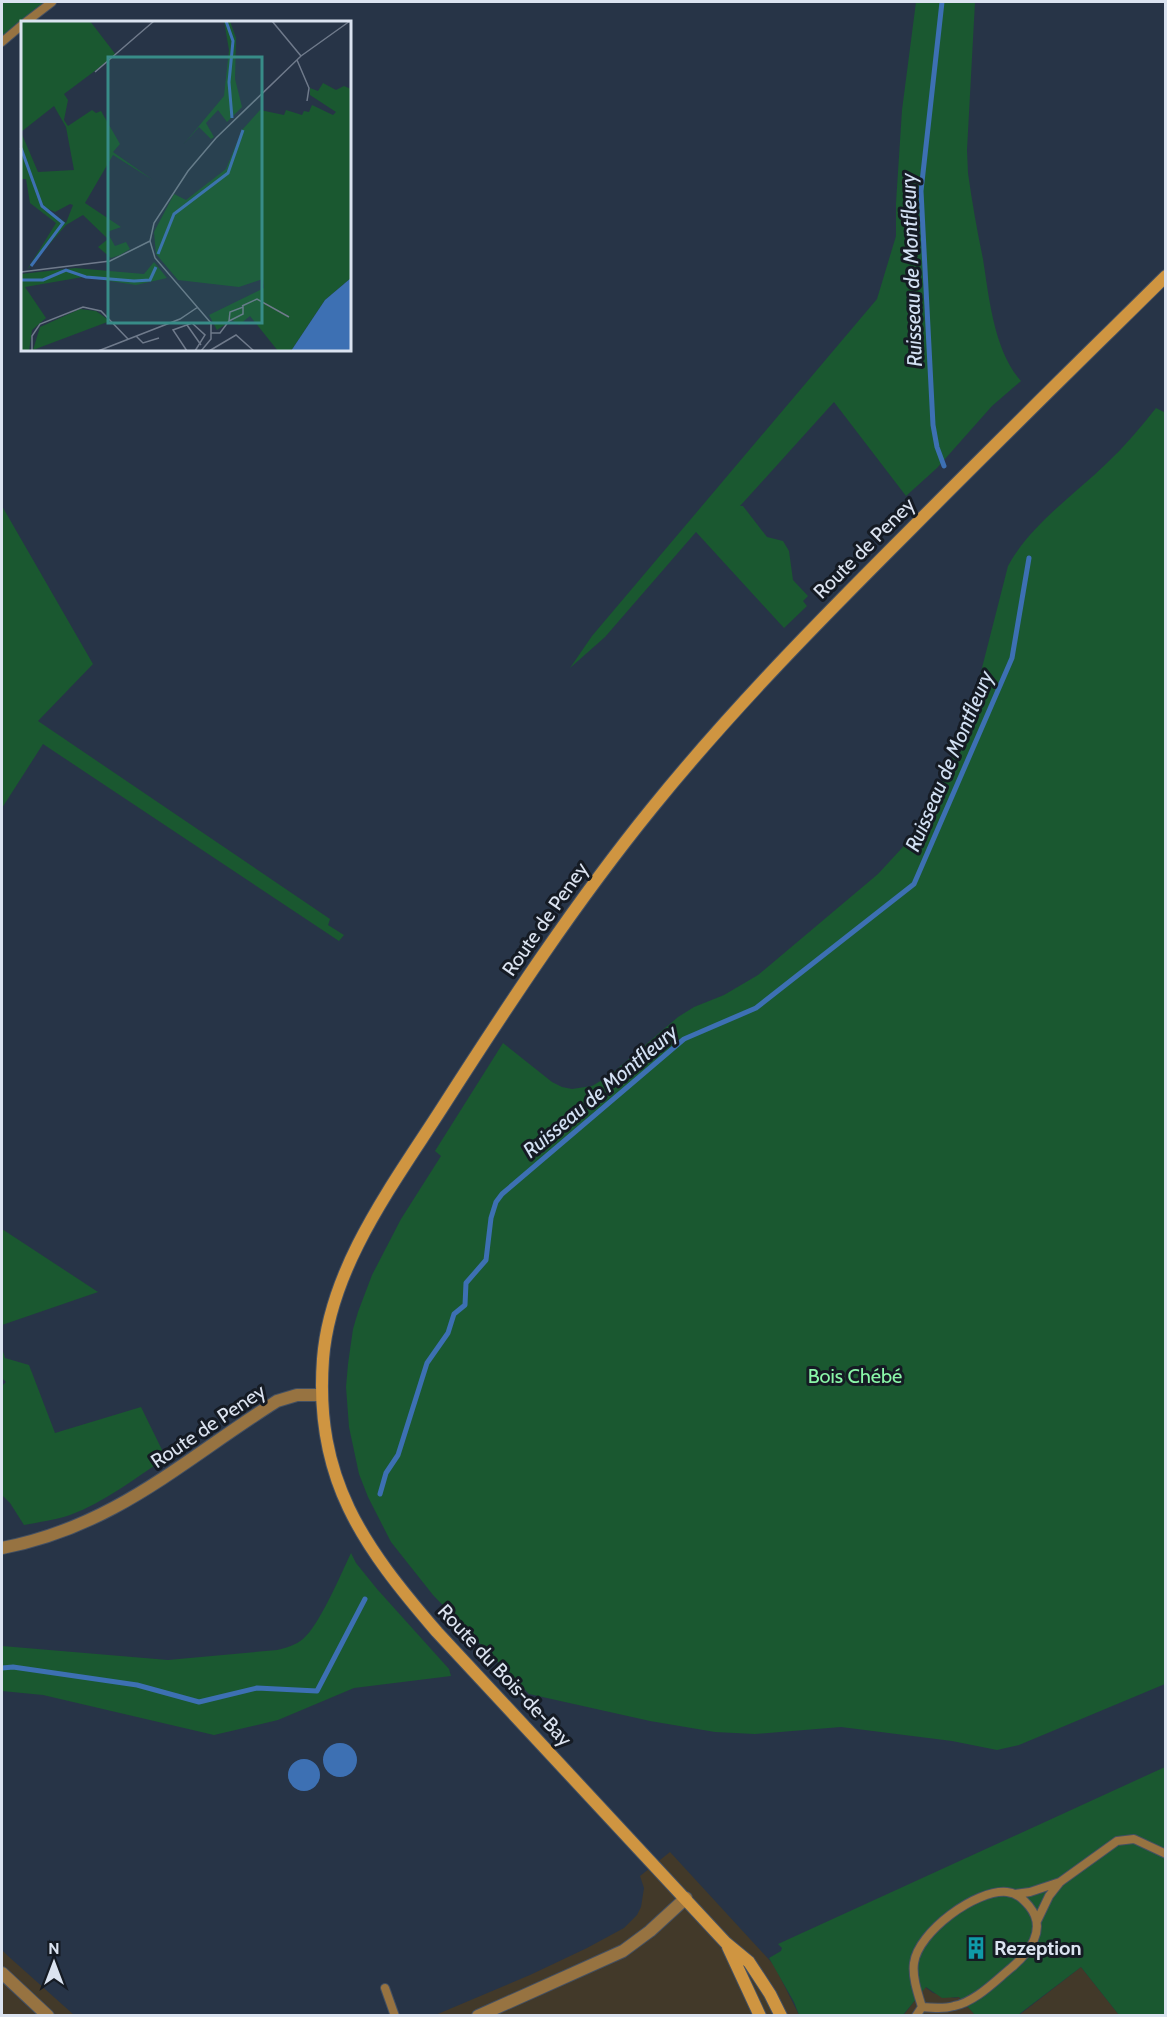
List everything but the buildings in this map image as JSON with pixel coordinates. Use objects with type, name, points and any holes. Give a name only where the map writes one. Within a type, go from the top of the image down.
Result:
[{"type":"main road","name":"Route de Peney","points":[[322,1395],[323,1362],[329,1324],[344,1277],[363,1236],[492,1030],[607,865],[699,752],[823,617],[1166,276]]},
{"type":"main road","name":"Route du Bois-de-Bay","points":[[322,1395],[325,1435],[342,1496],[358,1530],[381,1564],[437,1632],[726,1943],[749,1962],[781,2016]]},
{"type":"main road","name":"Route du Bois-de-Bay","points":[[726,1943],[760,2016]]},
{"type":"street","name":"Route de Peney","points":[[2,1548],[59,1534],[120,1506],[155,1485],[278,1401],[297,1395],[322,1395]]},
{"type":"street","points":[[478,2016],[623,1951],[657,1926],[686,1898]]},
{"type":"street","points":[[2,1973],[48,2016]]},
{"type":"lane","points":[[27,21],[52,2]]},
{"type":"lane","points":[[2,42],[21,26]]},
{"type":"lane","points":[[922,2007],[956,2006],[978,1994],[1028,1953],[1049,1896],[1060,1882],[1108,1845],[1122,1839],[1139,1840],[1166,1854]]},
{"type":"lane","points":[[916,2016],[922,2007],[914,1974],[914,1962],[925,1939],[958,1909],[975,1899],[998,1892],[1030,1893],[1060,1882]]},
{"type":"lane","points":[[1015,1894],[1032,1910],[1038,1921]]},
{"type":"lane","points":[[385,1988],[395,2016]]},
{"type":"shaded area","points":[[670,1852],[774,1965],[799,2015],[433,2016],[530,1975],[624,1928],[637,1915],[641,1907],[644,1888],[640,1876]]},
{"type":"shaded area","points":[[2,1950],[8,1956],[74,2015],[2,2015]]},
{"type":"shaded area","points":[[1081,1967],[1119,2015],[1018,2016]]},
{"type":"shaded area","points":[[925,1987],[933,1993],[959,1997],[975,2015],[903,2016]]},
{"type":"green space","points":[[2,2],[52,2],[28,21],[21,21],[21,27],[2,42]]},
{"type":"green space","points":[[916,2],[975,2],[967,150],[968,173],[994,323],[1005,355],[1021,381],[992,406],[937,468],[906,496],[834,402],[740,506],[743,506],[767,537],[783,541],[789,551],[793,580],[808,596],[803,601],[807,606],[784,628],[696,532],[605,637],[570,668],[592,636],[877,299],[896,236],[902,110]]},
{"type":"green space","name":"Bois Chébé","points":[[1156,408],[1166,413],[1165,1684],[1019,1745],[997,1750],[952,1741],[841,1727],[755,1734],[715,1732],[650,1721],[529,1694],[433,1595],[391,1542],[359,1474],[349,1427],[346,1387],[353,1329],[372,1275],[401,1219],[441,1156],[435,1151],[503,1043],[552,1082],[562,1087],[572,1089],[592,1086],[609,1076],[678,1017],[694,1007],[724,995],[758,975],[878,874],[914,835],[935,800],[973,703],[1008,566],[1017,551],[1040,524],[1114,457]]},
{"type":"green space","points":[[2,506],[93,664],[38,721],[330,919],[328,925],[344,935],[339,941],[43,744],[2,808]]},
{"type":"green space","points":[[2,1229],[98,1292],[2,1325]]},
{"type":"green space","points":[[2,1348],[5,1358],[29,1365],[55,1433],[141,1407],[166,1458],[120,1489],[83,1510],[59,1518],[24,1525],[2,1495],[2,1386],[6,1382],[2,1378]]},
{"type":"green space","points":[[351,1553],[356,1563],[377,1589],[449,1669],[451,1676],[354,1688],[278,1720],[214,1735],[43,1695],[2,1691],[2,1646],[168,1660],[277,1650],[291,1646],[303,1639],[316,1623]]},
{"type":"green space","points":[[1165,1767],[1165,2015],[1119,2015],[1081,1967],[1018,2015],[975,2015],[959,1997],[942,1998],[926,1987],[903,2015],[799,2015],[769,1958],[781,1951],[782,1948],[778,1944]]},
{"type":"water","points":[[340,1743],[352,1748],[357,1760],[352,1772],[340,1777],[328,1772],[323,1760],[328,1748]]},
{"type":"water","points":[[304,1759],[315,1764],[320,1775],[315,1786],[304,1791],[293,1786],[288,1775],[293,1764]]},
{"type":"waterway","name":"Ruisseau de Montfleury","points":[[942,2],[921,191],[933,425],[937,447],[944,466]]},
{"type":"waterway","name":"Ruisseau de Montfleury","points":[[380,1494],[386,1473],[398,1455],[427,1363],[448,1333],[454,1314],[465,1305],[466,1283],[486,1260],[491,1218],[496,1202],[502,1194],[684,1039],[756,1008],[914,884],[1012,658],[1029,558]]},
{"type":"waterway","name":"Ruisseau de Montfleury","points":[[2,1668],[13,1667],[137,1685],[199,1702],[257,1688],[317,1691],[365,1599]]},
{"type":"place","name":"Rezeption","points":[[976,1948]]}]
